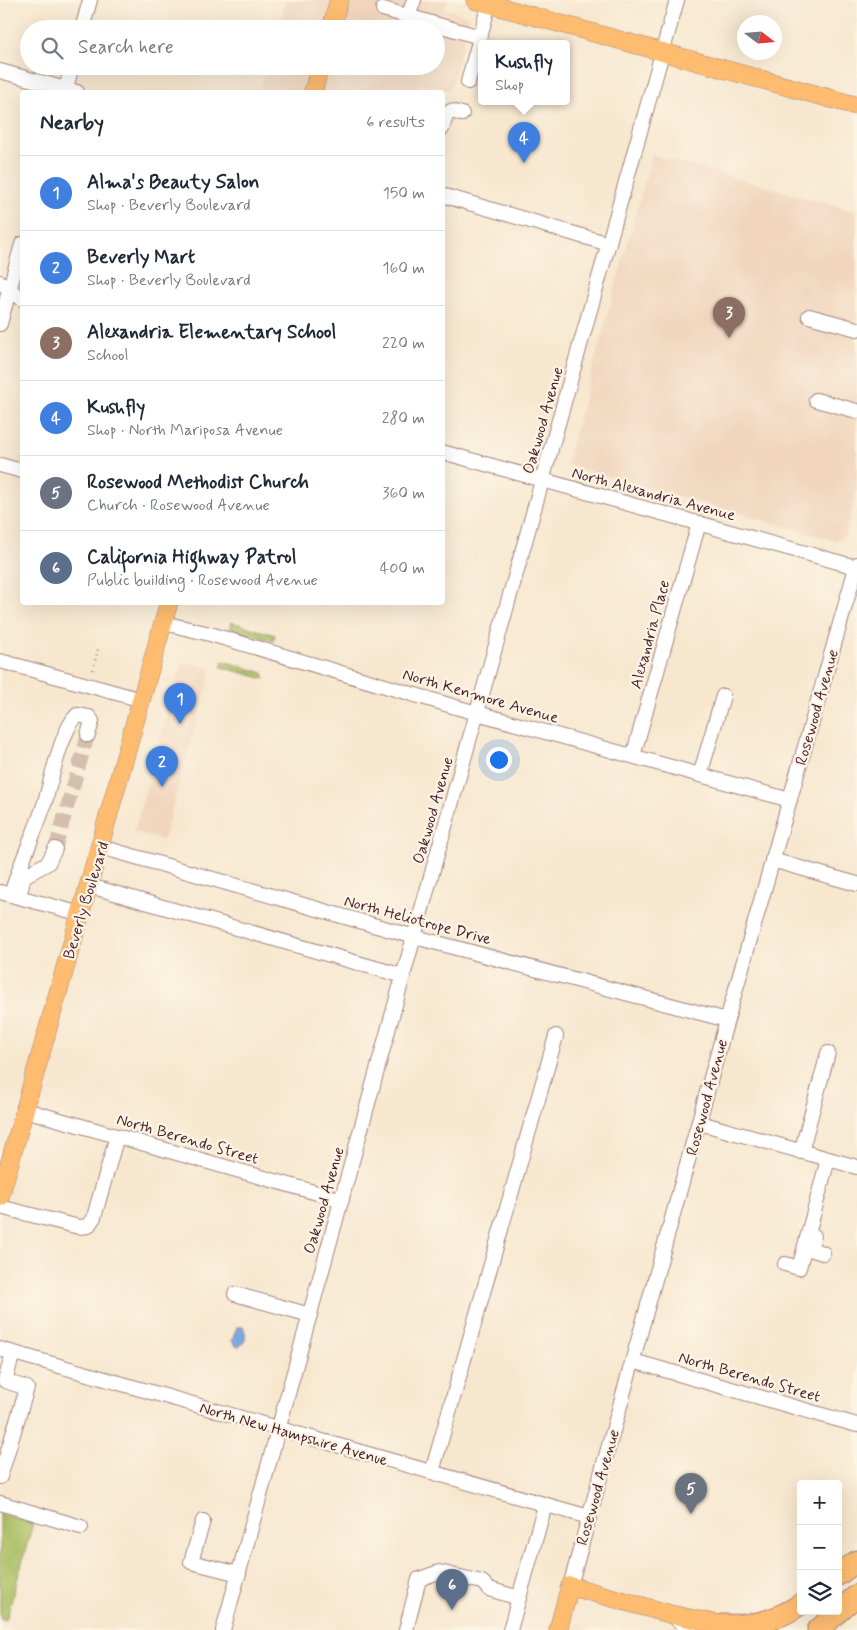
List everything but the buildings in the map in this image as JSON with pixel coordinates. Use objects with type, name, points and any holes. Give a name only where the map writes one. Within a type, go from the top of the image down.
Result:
[{"type":"highway","points":[[842,1573],[857,1561]]},
{"type":"highway","points":[[818,1630],[845,1605]]},
{"type":"highway","points":[[725,1627],[753,1625],[768,1621],[797,1606]]},
{"type":"main road","points":[[333,20],[339,0]]},
{"type":"main road","points":[[482,2],[857,106]]},
{"type":"main road","points":[[314,90],[318,75]]},
{"type":"main road","name":"Beverly Boulevard","points":[[0,1196],[5,1155],[25,1110],[168,605]]},
{"type":"main road","points":[[570,1586],[725,1627]]},
{"type":"main road","name":"Rosewood Avenue","points":[[558,1630],[570,1586]]},
{"type":"street","points":[[84,20],[90,0]]},
{"type":"street","points":[[408,17],[414,0]]},
{"type":"street","name":"Oakwood Avenue","points":[[223,1630],[403,976],[677,0]]},
{"type":"street","points":[[479,40],[482,2]]},
{"type":"street","points":[[383,9],[419,20]]},
{"type":"street","points":[[445,27],[480,37]]},
{"type":"street","points":[[468,82],[478,44]]},
{"type":"street","points":[[0,71],[66,90]]},
{"type":"street","points":[[69,90],[71,75]]},
{"type":"street","points":[[445,119],[451,111],[462,114]]},
{"type":"street","points":[[445,196],[609,244]]},
{"type":"street","points":[[0,324],[5,286],[20,249]]},
{"type":"street","points":[[5,286],[20,297]]},
{"type":"street","points":[[809,316],[857,329]]},
{"type":"street","points":[[816,400],[857,411]]},
{"type":"street","name":"North Alexandria Avenue","points":[[445,453],[857,566]]},
{"type":"street","points":[[0,465],[20,470]]},
{"type":"street","name":"Alexandria Place","points":[[633,756],[699,523]]},
{"type":"street","name":"Rosewood Avenue","points":[[570,1586],[772,860],[853,595],[857,566]]},
{"type":"street","name":"North Kenmore Avenue","points":[[164,623],[210,634],[478,713],[790,800]]},
{"type":"street","points":[[0,661],[142,700]]},
{"type":"street","points":[[700,774],[713,736],[723,696]]},
{"type":"street","points":[[10,895],[16,874],[42,810],[67,729],[77,715],[89,717],[92,722],[88,735]]},
{"type":"street","name":"North Heliotrope Drive","points":[[101,847],[415,937],[727,1020]]},
{"type":"street","points":[[10,895],[24,876],[48,863],[55,848]]},
{"type":"street","points":[[772,860],[857,884]]},
{"type":"street","points":[[90,886],[403,976]]},
{"type":"street","points":[[10,895],[81,914]]},
{"type":"street","points":[[432,1472],[556,1036]]},
{"type":"street","points":[[801,1152],[828,1053]]},
{"type":"street","name":"North Berendo Street","points":[[25,1110],[342,1200]]},
{"type":"street","points":[[700,1123],[857,1167]]},
{"type":"street","points":[[0,1207],[79,1227],[88,1226],[94,1217],[117,1136]]},
{"type":"street","points":[[823,1253],[810,1249],[831,1160]]},
{"type":"street","points":[[785,1264],[799,1268],[831,1160]]},
{"type":"street","points":[[235,1294],[310,1315]]},
{"type":"street","points":[[0,1477],[4,1453],[27,1388],[5,1381],[6,1351]]},
{"type":"street","name":"North New Hampshire Avenue","points":[[6,1351],[589,1517]]},
{"type":"street","name":"North Berendo Street","points":[[632,1361],[857,1425]]},
{"type":"street","points":[[0,1503],[81,1527]]},
{"type":"street","points":[[510,1630],[545,1505]]},
{"type":"street","points":[[203,1521],[191,1562],[239,1574]]},
{"type":"street","points":[[406,1630],[419,1579],[439,1572],[482,1582],[489,1589],[519,1598]]},
{"type":"street","points":[[809,1630],[845,1605]]},
{"type":"street","points":[[670,1614],[690,1630]]},
{"type":"path","points":[[92,670],[98,649]]},
{"type":"shaded area","points":[[286,0],[448,0],[446,8],[470,17],[450,90],[419,84],[417,90],[260,90],[264,75],[445,75],[445,20],[280,20]]},
{"type":"shaded area","points":[[652,155],[857,212],[857,493],[845,536],[836,541],[566,464]]},
{"type":"shaded area","points":[[187,662],[212,669],[163,840],[134,832],[181,665]]},
{"type":"green space","points":[[231,622],[275,635],[273,641],[231,629]]},
{"type":"green space","points":[[223,661],[263,673],[265,679],[221,667]]},
{"type":"green space","points":[[0,1514],[33,1523],[6,1620],[0,1618]]},
{"type":"water","points":[[237,1327],[243,1327],[245,1335],[243,1343],[239,1347],[232,1341]]},
{"type":"tunnel","points":[[55,849],[88,735]]},
{"type":"place","name":"Kushfly","points":[[524,163]]},
{"type":"place","name":"Alexandria Elementary School","points":[[729,338]]},
{"type":"place","name":"Alma's Beauty Salon","points":[[180,724]]},
{"type":"place","name":"Beverly Mart","points":[[162,787]]},
{"type":"place","name":"Rosewood Methodist Church","points":[[691,1514]]},
{"type":"place","name":"California Highway Patrol","points":[[452,1610]]}]
